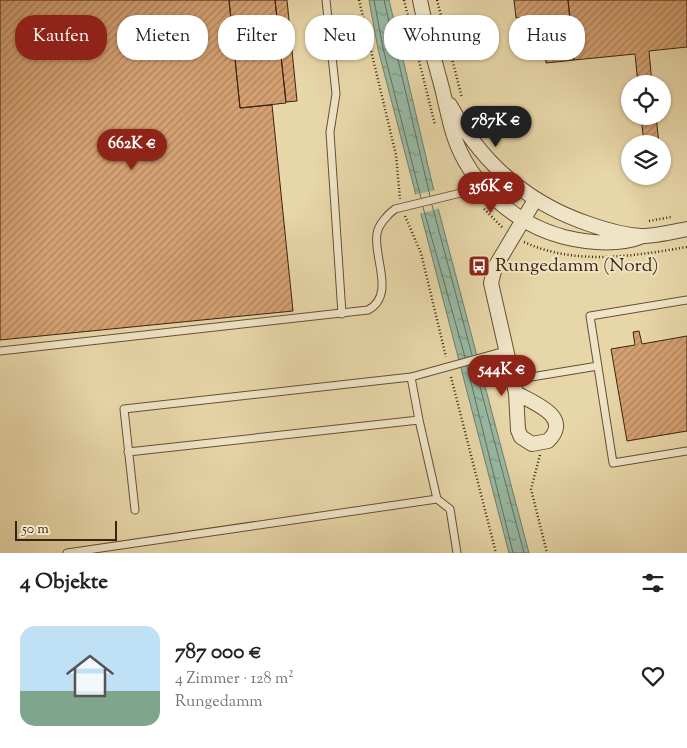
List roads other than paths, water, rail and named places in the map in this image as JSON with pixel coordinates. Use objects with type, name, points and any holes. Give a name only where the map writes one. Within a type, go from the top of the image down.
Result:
[{"type":"street","points":[[420,0],[454,137],[466,162],[481,184],[505,208],[523,220],[550,233],[574,239],[608,242],[687,229]]},
{"type":"street","points":[[442,88],[473,143],[498,171],[535,200],[582,222],[618,233],[642,236]]},
{"type":"street","points":[[514,387],[551,413],[555,422],[555,433],[542,444],[532,444],[521,437],[517,420],[514,387],[494,304],[492,275],[535,200]]},
{"type":"lane","points":[[326,0],[336,94],[330,132],[342,314]]},
{"type":"lane","points":[[0,351],[368,310],[379,300],[382,283],[377,233],[388,214],[401,207],[468,191],[498,171]]},
{"type":"lane","points":[[687,300],[590,316],[613,463],[687,451]]},
{"type":"lane","points":[[135,510],[124,409],[411,377],[505,350]]},
{"type":"lane","points":[[514,387],[598,366]]},
{"type":"lane","points":[[411,377],[437,499],[450,509],[457,553]]},
{"type":"lane","points":[[128,452],[419,420]]},
{"type":"lane","points":[[67,553],[437,499]]},
{"type":"water","points":[[369,0],[389,0],[393,15],[384,15],[384,60],[403,60],[438,208],[529,553],[509,553],[378,49],[374,15],[372,15]]},
{"type":"place","name":"Rungedamm (Nord)","points":[[479,266]]}]
